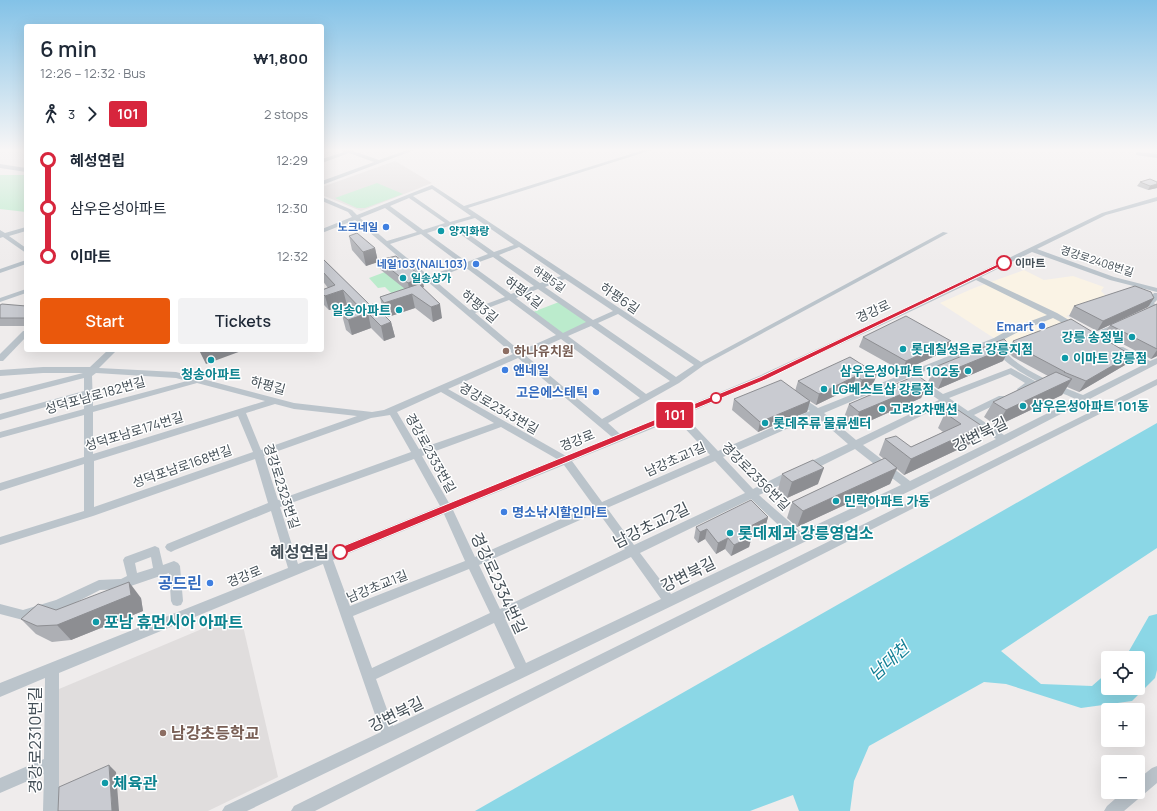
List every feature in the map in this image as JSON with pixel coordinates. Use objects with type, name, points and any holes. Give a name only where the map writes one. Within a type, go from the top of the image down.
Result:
[{"type":"street","name":"하평6길","points":[[409,196],[432,187],[700,365],[676,381],[601,423]]},
{"type":"street","points":[[466,206],[529,187]]},
{"type":"street","points":[[324,230],[409,196]]},
{"type":"street","name":"하평5길","points":[[409,196],[676,381]]},
{"type":"street","name":"경강로","points":[[0,690],[327,558],[677,414],[772,378],[1104,214],[1157,199]]},
{"type":"street","name":"하평3길","points":[[324,200],[350,211],[428,279],[619,438]]},
{"type":"street","name":"하평4길","points":[[387,206],[646,398]]},
{"type":"street","points":[[386,243],[476,216]]},
{"type":"street","points":[[1,235],[24,229]]},
{"type":"street","points":[[704,363],[945,233]]},
{"type":"street","points":[[1,235],[24,250]]},
{"type":"street","points":[[428,279],[519,245]]},
{"type":"street","name":"경강로2408번길","points":[[1032,250],[1112,280],[1157,290]]},
{"type":"street","points":[[0,271],[24,263]]},
{"type":"street","points":[[469,313],[509,296],[566,276]]},
{"type":"street","points":[[976,277],[1081,329]]},
{"type":"street","points":[[0,296],[24,292]]},
{"type":"street","points":[[3,304],[17,294]]},
{"type":"street","points":[[1154,310],[1150,303],[1157,295]]},
{"type":"street","name":"하평길","points":[[0,373],[43,370],[90,372],[102,370],[176,375],[294,406],[372,415],[386,413],[619,311]]},
{"type":"street","name":"남강초교1길","points":[[346,613],[472,563],[818,412],[997,340],[1015,330],[1054,315]]},
{"type":"street","points":[[1102,331],[1122,323]]},
{"type":"street","points":[[0,359],[24,337]]},
{"type":"street","points":[[997,340],[998,348],[1014,363],[1054,386],[1084,398]]},
{"type":"street","points":[[1116,347],[1154,363]]},
{"type":"street","points":[[0,397],[90,372],[111,352]]},
{"type":"street","name":"강변북길","points":[[230,811],[910,486],[1004,440],[1154,363]]},
{"type":"street","name":"남강초교2길","points":[[368,676],[752,494],[944,399],[1011,371],[1032,384],[967,414]]},
{"type":"street","points":[[89,513],[90,372]]},
{"type":"street","points":[[908,375],[1004,440]]},
{"type":"street","name":"성덕포남로182번길","points":[[0,435],[197,380]]},
{"type":"street","points":[[299,811],[1157,382]]},
{"type":"street","name":"경강로2343번길","points":[[441,389],[500,424],[566,460]]},
{"type":"street","points":[[0,417],[89,392]]},
{"type":"street","points":[[792,395],[818,412],[855,444],[910,486]]},
{"type":"street","name":"성덕포남로174번길","points":[[0,487],[275,401]]},
{"type":"street","name":"경강로2333번길","points":[[392,410],[447,509]]},
{"type":"street","name":"경강로2323번길","points":[[241,411],[258,454],[295,571]]},
{"type":"street","name":"경강로2356번길","points":[[677,414],[752,494],[800,538]]},
{"type":"street","name":"성덕포남로168번길","points":[[0,541],[89,513],[372,415]]},
{"type":"street","points":[[171,547],[274,505],[500,424]]},
{"type":"street","points":[[566,460],[669,601]]},
{"type":"street","name":"경강로2334번길","points":[[447,509],[522,671]]},
{"type":"street","points":[[133,579],[129,560],[155,551],[159,571]]},
{"type":"street","points":[[327,558],[389,735]]},
{"type":"street","points":[[0,609],[22,615],[59,605],[99,585],[122,584],[174,566],[177,601]]},
{"type":"street","name":"경강로2310번길","points":[[51,811],[52,670]]},
{"type":"street","points":[[0,786],[52,763]]},
{"type":"street","points":[[1145,783],[1157,773]]},
{"type":"street","points":[[1112,811],[1126,799]]},
{"type":"shaded area","points":[[324,187],[422,187],[361,211],[324,196]]},
{"type":"shaded area","points":[[1024,270],[1044,280],[1073,276],[1104,287],[1101,291],[1109,299],[1066,316],[1134,358],[1072,389],[940,303],[974,288]]},
{"type":"shaded area","name":"남강초등학교","points":[[240,613],[278,777],[208,811],[56,811],[59,689]]},
{"type":"green space","points":[[0,187],[24,187],[24,212],[0,209]]},
{"type":"green space","points":[[366,187],[386,187],[403,194],[365,208],[357,208],[335,198]]},
{"type":"green space","points":[[385,272],[408,291],[393,295],[385,287],[378,288],[369,278]]},
{"type":"green space","points":[[559,302],[588,322],[563,334],[533,312]]},
{"type":"water","name":"남대천","points":[[1157,423],[1157,548],[1001,651],[1041,684],[1092,686],[1101,678],[1101,695],[1138,695],[1132,701],[1101,703],[1101,705],[1081,708],[1006,684],[984,682],[869,746],[854,781],[850,811],[799,811],[793,795],[750,811],[475,811]]},
{"type":"water","points":[[1157,614],[1157,670],[1155,678],[1145,688],[1145,651],[1129,651],[1149,616]]},
{"type":"building","points":[[357,233],[375,248],[363,252],[349,236]]},
{"type":"building","points":[[396,256],[422,277],[408,283],[379,260]]},
{"type":"building","points":[[324,260],[370,305],[373,304],[391,322],[381,326],[368,313],[348,320],[342,315],[361,309],[343,290],[325,296],[324,295],[324,289],[335,285],[324,273]]},
{"type":"building","points":[[419,284],[440,304],[431,307],[412,294],[384,303],[380,297]]},
{"type":"building","points":[[1135,286],[1151,292],[1154,298],[1103,321],[1074,306]]},
{"type":"building","points":[[1157,304],[1157,349],[1110,325]]},
{"type":"building","points":[[0,305],[24,306],[24,318],[0,318]]},
{"type":"building","points":[[906,316],[951,341],[906,361],[863,337]]},
{"type":"building","name":"이마트 강릉점","points":[[1071,319],[1131,355],[1086,381],[1064,372],[1018,347],[1013,341]]},
{"type":"building","points":[[1004,339],[1011,346],[945,373],[935,367]]},
{"type":"building","points":[[850,357],[877,374],[862,380],[856,376],[819,394],[798,381]]},
{"type":"building","points":[[1056,372],[1072,379],[1006,410],[993,402]]},
{"type":"building","points":[[917,375],[928,383],[859,412],[849,404]]},
{"type":"building","points":[[781,380],[810,401],[760,422],[734,399]]},
{"type":"building","points":[[955,408],[982,426],[911,459],[885,439],[896,436],[911,447],[961,424],[945,413]]},
{"type":"building","points":[[885,458],[897,468],[803,511],[792,502]]},
{"type":"building","points":[[813,460],[824,468],[792,482],[782,474]]},
{"type":"building","points":[[751,500],[768,517],[745,529],[752,536],[734,545],[728,538],[718,543],[707,529],[700,532],[696,527]]},
{"type":"building","points":[[129,582],[131,595],[57,625],[37,626],[21,619],[38,604],[56,610]]},
{"type":"building","name":"체육관","points":[[109,765],[112,811],[58,811],[59,787]]},
{"type":"bus line","name":"101","points":[[340,552],[670,418],[762,378],[898,315],[1004,263]]},
{"type":"place","name":"노크네일","points":[[386,227]]},
{"type":"place","name":"양지화랑","points":[[441,231]]},
{"type":"place","name":"이마트","points":[[1004,263]]},
{"type":"place","name":"네일103(NAIL103)","points":[[476,264]]},
{"type":"place","name":"일송상가","points":[[403,278]]},
{"type":"place","name":"일송아파트","points":[[399,310]]},
{"type":"place","name":"Emart","points":[[1042,326]]},
{"type":"place","name":"강릉 송정빌","points":[[1132,337]]},
{"type":"place","name":"롯데칠성음료 강릉지점","points":[[903,349]]},
{"type":"place","name":"하나유치원","points":[[506,351]]},
{"type":"place","name":"이마트 강릉점","points":[[1065,358]]},
{"type":"place","name":"청송아파트","points":[[211,360]]},
{"type":"place","name":"앤네일","points":[[505,370]]},
{"type":"place","name":"삼우은성아파트 102동","points":[[968,371]]},
{"type":"place","name":"LG베스트샵 강릉점","points":[[824,389]]},
{"type":"place","name":"고은에스테틱","points":[[596,392]]},
{"type":"place","name":"삼우은성아파트 101동","points":[[1023,406]]},
{"type":"place","name":"고려2차맨션","points":[[882,409]]},
{"type":"place","name":"롯데주류 물류센터","points":[[765,423]]},
{"type":"place","name":"민락아파트 가동","points":[[836,501]]},
{"type":"place","name":"명소낚시할인마트","points":[[504,512]]},
{"type":"place","name":"롯데제과 강릉영업소","points":[[730,533]]},
{"type":"place","name":"혜성연립","points":[[340,552]]},
{"type":"place","name":"공드린","points":[[210,583]]},
{"type":"place","name":"포남 휴먼시아 아파트","points":[[96,622]]},
{"type":"place","name":"남강초등학교","points":[[163,733]]},
{"type":"place","name":"체육관","points":[[105,783]]}]
